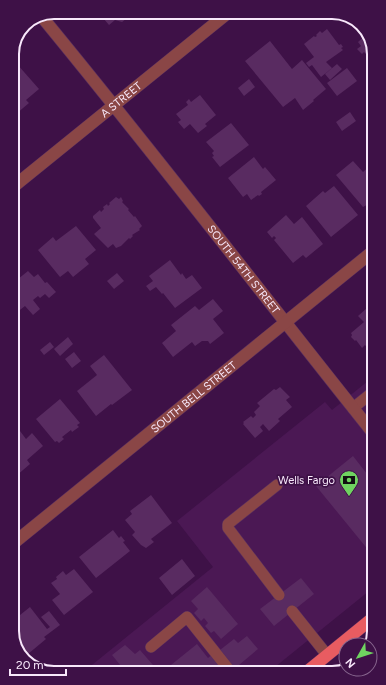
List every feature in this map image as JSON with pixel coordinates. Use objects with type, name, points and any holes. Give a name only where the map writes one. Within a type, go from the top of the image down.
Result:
[{"type":"main road","points":[[314,666],[367,623]]},
{"type":"street","name":"A STREET","points":[[19,182],[220,19]]},
{"type":"street","name":"SOUTH 54TH STREET","points":[[45,20],[115,105],[367,426]]},
{"type":"street","name":"SOUTH BELL STREET","points":[[19,539],[367,256]]},
{"type":"lane","points":[[353,408],[367,397]]},
{"type":"lane","points":[[277,485],[228,524],[228,528],[279,595]]},
{"type":"lane","points":[[292,611],[327,655]]},
{"type":"lane","points":[[151,647],[187,617],[226,666]]},
{"type":"shaded area","points":[[367,382],[367,593],[276,666],[91,666],[213,567],[177,521],[325,402],[332,410]]},
{"type":"building","points":[[104,19],[126,19],[122,22],[115,20],[109,25]]},
{"type":"building","points":[[327,29],[339,45],[341,44],[343,47],[341,48],[343,50],[326,62],[332,68],[321,77],[312,65],[309,67],[306,63],[314,57],[304,44],[314,36],[317,36],[316,35],[320,31],[322,33]]},
{"type":"building","points":[[363,38],[366,45],[367,55],[364,52],[362,54],[357,49],[361,46],[358,42]]},
{"type":"building","points":[[270,41],[292,69],[302,60],[326,89],[303,110],[295,98],[283,107],[245,61]]},
{"type":"building","points":[[337,64],[342,69],[330,80],[325,74]]},
{"type":"building","points":[[19,66],[39,89],[26,100],[29,103],[19,111]]},
{"type":"building","points":[[347,68],[357,81],[337,96],[327,83]]},
{"type":"building","points":[[249,79],[255,87],[244,96],[238,88]]},
{"type":"building","points":[[200,95],[216,115],[205,124],[207,126],[198,133],[190,124],[184,129],[178,122],[181,120],[176,114],[188,105],[186,102],[189,99],[191,102]]},
{"type":"building","points":[[350,112],[356,121],[342,131],[336,122]]},
{"type":"building","points":[[231,123],[249,145],[220,167],[212,157],[214,156],[212,153],[214,151],[206,142]]},
{"type":"building","points":[[254,157],[263,169],[265,167],[276,180],[261,192],[262,194],[251,200],[247,194],[243,197],[228,178]]},
{"type":"building","points":[[353,161],[363,172],[367,168],[367,205],[363,207],[336,175]]},
{"type":"building","points":[[334,186],[358,215],[331,237],[306,206],[323,191],[325,193]]},
{"type":"building","points":[[116,197],[119,199],[121,197],[122,202],[142,226],[139,229],[140,230],[132,235],[133,236],[130,239],[129,238],[121,246],[116,248],[113,244],[108,248],[94,234],[101,228],[93,216],[100,210],[101,212],[104,209],[103,207],[107,204],[108,206],[110,204],[109,203]]},
{"type":"building","points":[[286,215],[294,224],[302,217],[323,244],[306,258],[303,255],[293,263],[274,240],[276,238],[274,236],[272,238],[267,232]]},
{"type":"building","points":[[76,226],[96,250],[85,259],[89,264],[73,277],[68,271],[60,277],[38,250],[53,237],[56,241]]},
{"type":"building","points":[[170,260],[181,275],[182,273],[186,279],[192,275],[202,288],[175,308],[156,287],[150,291],[146,286],[153,281],[149,276]]},
{"type":"building","points":[[28,271],[34,277],[38,274],[45,283],[47,282],[56,292],[49,298],[45,294],[40,298],[38,296],[33,300],[40,309],[33,315],[25,306],[19,311],[19,278]]},
{"type":"building","points":[[117,273],[124,281],[114,289],[107,281]]},
{"type":"building","points":[[213,299],[223,311],[213,319],[224,333],[210,344],[208,341],[202,341],[195,346],[192,342],[173,357],[162,343],[176,331],[171,325],[195,306],[199,310]]},
{"type":"building","points":[[367,308],[367,347],[365,345],[362,348],[356,340],[355,341],[351,337],[351,333],[364,322],[358,316]]},
{"type":"building","points":[[68,337],[73,344],[60,356],[54,349]]},
{"type":"building","points":[[50,342],[54,347],[44,355],[40,350]]},
{"type":"building","points":[[74,352],[81,361],[72,368],[65,359]]},
{"type":"building","points":[[104,355],[132,390],[96,416],[77,391],[97,375],[90,366]]},
{"type":"building","points":[[280,387],[290,397],[286,400],[292,407],[278,419],[280,421],[269,431],[263,424],[260,427],[263,431],[255,438],[243,422],[251,416],[253,418],[256,415],[254,412],[260,406],[257,403],[274,389],[276,390]]},
{"type":"building","points":[[60,399],[80,423],[77,425],[79,427],[72,432],[71,430],[62,437],[64,439],[59,443],[57,441],[55,442],[36,419]]},
{"type":"building","points":[[19,432],[26,439],[32,433],[43,446],[27,460],[30,464],[19,473]]},
{"type":"building","name":"Wells Fargo","points":[[353,456],[367,474],[367,548],[316,486]]},
{"type":"building","points":[[151,495],[172,523],[151,539],[154,542],[146,548],[141,545],[132,535],[135,532],[125,520],[132,514],[130,511]]},
{"type":"building","points":[[113,530],[119,538],[121,536],[125,541],[123,542],[130,551],[96,578],[79,557]]},
{"type":"building","points":[[182,559],[195,576],[172,595],[159,578]]},
{"type":"building","points":[[74,569],[93,592],[64,615],[52,600],[60,594],[51,583],[57,579],[56,577],[63,571],[66,575]]},
{"type":"building","points":[[301,578],[314,594],[274,626],[260,609]]},
{"type":"building","points":[[207,587],[238,624],[221,639],[214,631],[211,633],[205,626],[208,623],[204,618],[201,621],[194,613],[198,609],[191,601]]},
{"type":"building","points":[[30,607],[47,629],[50,627],[41,617],[49,611],[60,625],[44,637],[46,639],[28,654],[20,640],[19,616]]},
{"type":"building","points":[[247,636],[258,649],[238,666],[230,666],[220,650],[234,639],[238,643]]},
{"type":"building","points":[[197,644],[208,658],[214,653],[223,666],[170,666]]},
{"type":"building","points":[[125,645],[135,654],[140,650],[154,666],[121,666],[112,655]]},
{"type":"place","name":"Wells Fargo","points":[[349,497]]}]
